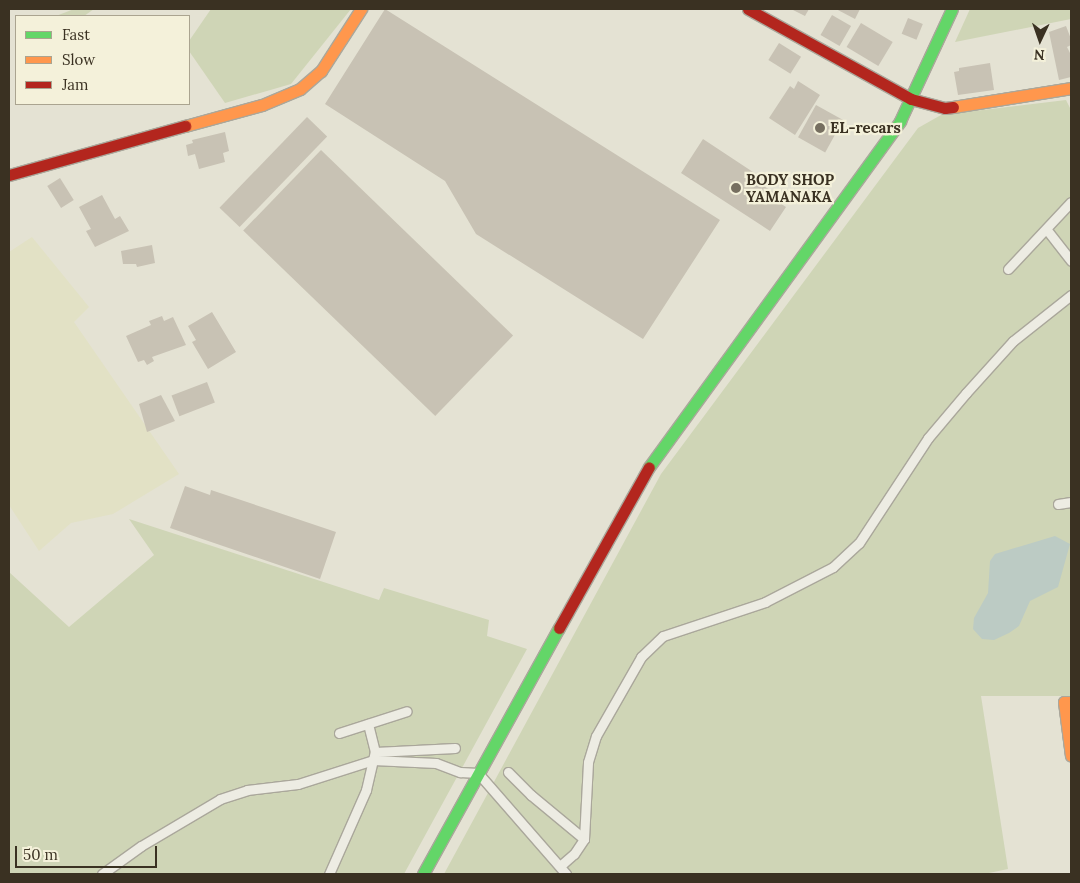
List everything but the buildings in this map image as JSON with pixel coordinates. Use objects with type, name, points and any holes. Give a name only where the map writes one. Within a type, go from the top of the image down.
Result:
[{"type":"street","points":[[9,176],[262,105],[300,89],[321,71],[362,9]]},
{"type":"street","points":[[748,9],[911,99],[945,108],[1071,88]]},
{"type":"street","points":[[423,874],[653,459],[850,193],[900,121],[952,9]]},
{"type":"street","points":[[1071,702],[1064,702],[1071,756]]},
{"type":"lane","points":[[1008,268],[1047,230],[1071,202]]},
{"type":"lane","points":[[1047,230],[1071,261]]},
{"type":"lane","points":[[560,866],[574,854],[584,839],[588,762],[596,736],[641,657],[663,636],[765,602],[833,567],[859,543],[928,438],[966,393],[1013,341],[1071,295]]},
{"type":"lane","points":[[1058,504],[1071,502]]},
{"type":"lane","points":[[339,733],[407,711]]},
{"type":"lane","points":[[329,874],[366,790],[374,756],[368,724]]},
{"type":"lane","points":[[102,874],[141,846],[220,798],[247,790],[298,784],[374,756],[455,748]]},
{"type":"lane","points":[[374,756],[436,763],[460,772],[478,773],[566,874]]},
{"type":"lane","points":[[508,772],[531,795],[584,839]]},
{"type":"green space","points":[[74,9],[94,9],[85,15],[59,15]]},
{"type":"green space","points":[[211,9],[351,9],[291,84],[225,103],[190,52],[190,40]]},
{"type":"green space","points":[[970,9],[1071,9],[1071,19],[955,42]]},
{"type":"green space","points":[[1066,100],[1071,110],[1071,696],[981,696],[1008,869],[984,874],[444,874],[661,474],[918,128],[941,115]]},
{"type":"green space","points":[[32,237],[89,307],[74,322],[179,474],[113,514],[71,523],[39,551],[9,505],[9,252]]},
{"type":"green space","points":[[129,519],[379,600],[384,588],[489,620],[487,636],[527,649],[404,874],[9,874],[9,572],[69,627],[154,555]]},
{"type":"shaded area","points":[[1055,536],[1070,544],[1058,587],[1030,601],[1019,626],[1009,633],[994,640],[982,639],[973,629],[974,618],[988,593],[990,561],[995,554]]},
{"type":"traffic: fast","points":[[649,467],[900,121],[952,9]]},
{"type":"traffic: fast","points":[[423,874],[559,628]]},
{"type":"traffic: slow","points":[[185,126],[262,105],[300,89],[321,71],[361,9]]},
{"type":"traffic: slow","points":[[953,107],[1071,88]]},
{"type":"traffic: slow","points":[[1071,702],[1064,702],[1071,756]]},
{"type":"traffic: jam","points":[[748,9],[911,99],[945,108],[953,107]]},
{"type":"traffic: jam","points":[[9,175],[185,126]]},
{"type":"traffic: jam","points":[[559,628],[649,467]]},
{"type":"place","name":"EL-recars","points":[[820,128]]},
{"type":"place","name":"BODY SHOP YAMANAKA","points":[[736,188]]}]
